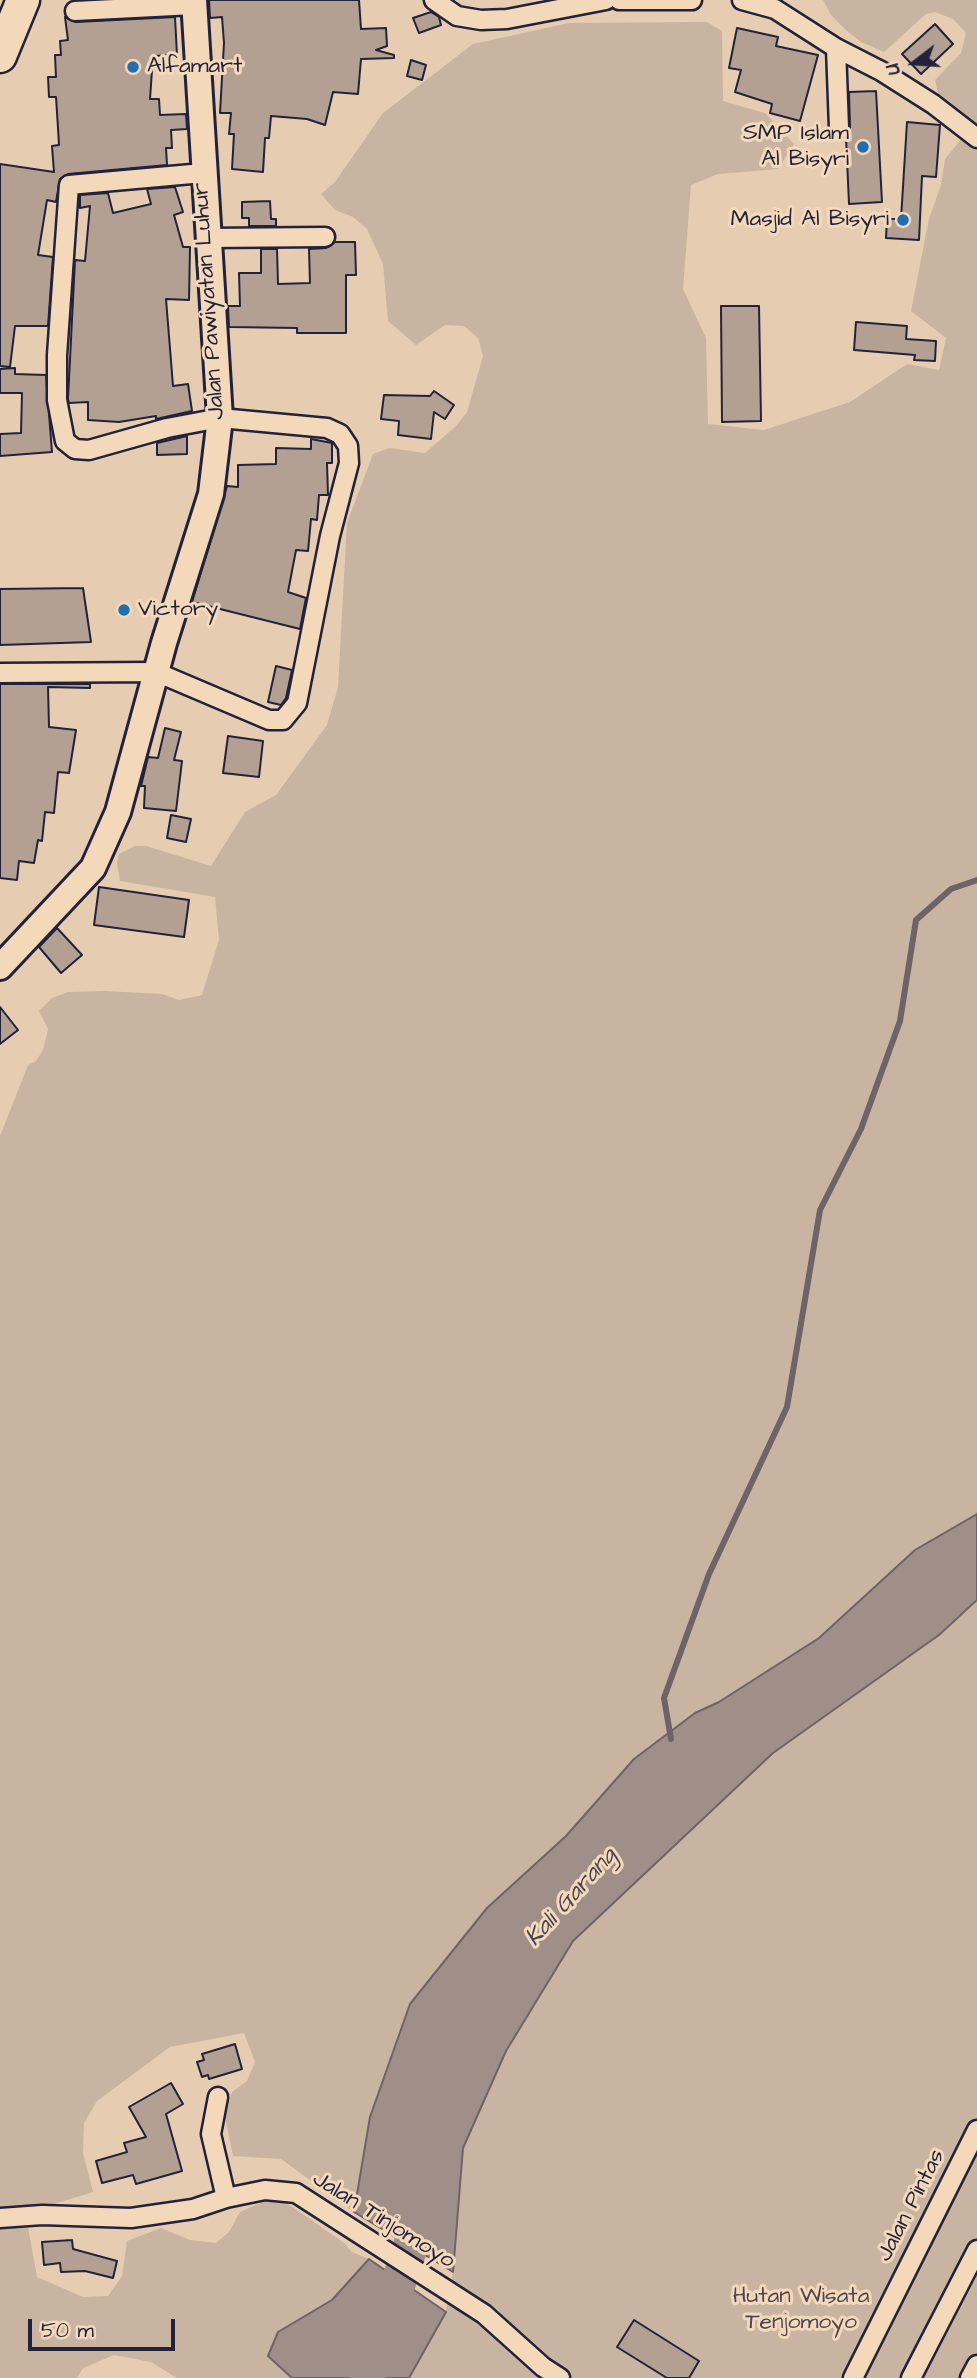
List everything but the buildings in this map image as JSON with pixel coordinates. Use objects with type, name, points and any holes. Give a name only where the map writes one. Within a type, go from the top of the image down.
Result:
[{"type":"highway","points":[[0,56],[23,0]]},
{"type":"main road","name":"Jalan Pawiyatan Luhur","points":[[0,967],[93,868],[118,812],[156,671],[211,494],[220,418],[194,3]]},
{"type":"street","points":[[434,0],[457,16],[481,20],[507,19],[606,0]]},
{"type":"street","points":[[619,0],[692,0]]},
{"type":"street","points":[[742,0],[775,9],[835,48],[912,90],[977,138]]},
{"type":"street","points":[[75,11],[194,3]]},
{"type":"street","points":[[835,48],[839,128]]},
{"type":"street","points":[[0,673],[156,671],[269,720],[283,720],[297,704],[330,536],[349,463],[348,446],[340,434],[327,428],[220,418],[167,428],[89,450],[75,449],[65,441],[57,400],[57,341],[69,186],[203,173]]},
{"type":"street","points":[[208,239],[325,237]]},
{"type":"street","points":[[218,2097],[211,2134],[226,2197]]},
{"type":"street","name":"Jalan Pintas","points":[[853,2378],[977,2130]]},
{"type":"street","name":"Jalan Tinjomoyo","points":[[0,2218],[41,2215],[131,2218],[193,2209],[226,2197],[265,2190],[296,2193],[484,2314],[543,2373],[560,2378]]},
{"type":"street","points":[[911,2378],[977,2250]]},
{"type":"street","points":[[970,2378],[977,2365]]},
{"type":"green space","points":[[823,0],[977,0],[977,1514],[915,1550],[819,1638],[719,1702],[695,1713],[634,1759],[566,1836],[370,2117],[354,2212],[281,2159],[233,2156],[225,2117],[232,2092],[247,2081],[255,2062],[244,2033],[170,2047],[97,2101],[84,2123],[83,2153],[93,2192],[38,2209],[27,2222],[37,2277],[83,2297],[108,2296],[122,2276],[127,2241],[161,2228],[190,2240],[216,2243],[229,2232],[240,2212],[265,2201],[284,2201],[344,2243],[352,2252],[369,2259],[332,2300],[278,2332],[268,2356],[292,2378],[177,2378],[151,2362],[114,2355],[83,2368],[77,2378],[0,2378],[0,1136],[28,1065],[36,1061],[43,1050],[48,1029],[39,1011],[52,998],[68,992],[105,991],[162,994],[179,1000],[202,995],[219,940],[215,897],[120,881],[117,863],[119,854],[135,846],[146,846],[211,866],[245,812],[276,795],[327,725],[338,687],[347,523],[373,454],[390,448],[425,453],[456,426],[467,412],[483,356],[478,338],[464,326],[445,325],[416,345],[388,321],[383,264],[367,229],[353,217],[335,210],[321,194],[335,182],[383,113],[473,44],[569,23],[707,22],[722,31],[723,101],[765,113],[794,144],[778,169],[718,174],[691,185],[683,289],[706,338],[708,424],[764,430],[850,402],[907,364],[939,370],[946,338],[911,311],[929,219],[941,185],[945,159],[962,138],[964,116],[939,98],[935,80],[961,53],[966,33],[953,19],[935,12],[926,14],[884,52],[861,42],[846,30],[831,15]]},
{"type":"green space","name":"Hutan Wisata Tenjomoyo","points":[[977,1600],[977,2378],[409,2378],[446,2311],[453,2272],[463,2148],[506,2051],[573,1941],[773,1753],[939,1636]]},
{"type":"water","points":[[977,1514],[977,1600],[939,1635],[773,1753],[573,1941],[506,2051],[463,2148],[453,2272],[354,2212],[370,2117],[410,2004],[487,1908],[566,1836],[634,1759],[695,1713],[719,1702],[819,1638],[915,1550]]},
{"type":"water","points":[[369,2259],[446,2312],[409,2378],[292,2378],[268,2356],[278,2332],[332,2300]]},
{"type":"waterway","points":[[671,1739],[664,1698],[709,1574],[787,1407],[820,1210],[861,1129],[900,1021],[916,920],[951,889],[977,880]]},
{"type":"waterway","name":"Kali Garang","points":[[367,2378],[425,2202]]},
{"type":"place","name":"Alfamart","points":[[133,67]]},
{"type":"place","name":"SMP Islam Al Bisyri","points":[[863,147]]},
{"type":"place","name":"Masjid Al Bisyri","points":[[903,220]]},
{"type":"place","name":"Victory","points":[[124,610]]}]
